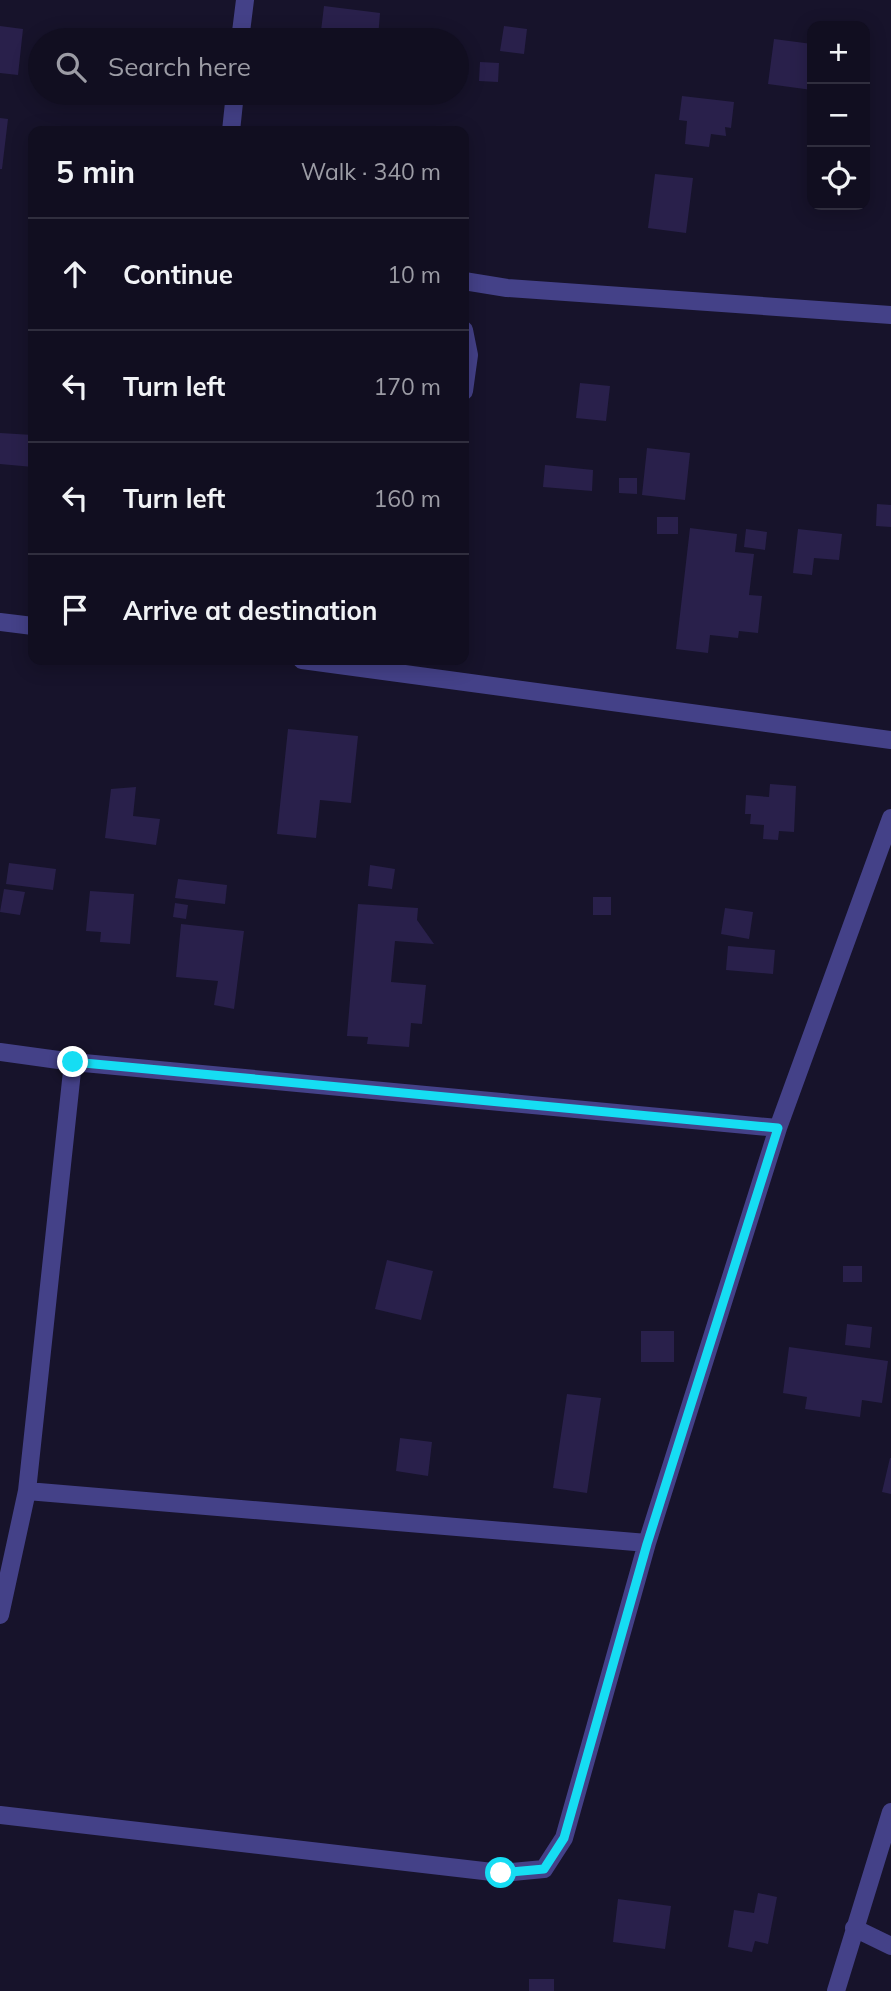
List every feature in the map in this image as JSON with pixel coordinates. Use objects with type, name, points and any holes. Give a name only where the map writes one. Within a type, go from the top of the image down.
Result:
[{"type":"street","points":[[242,28],[245,0]]},
{"type":"street","points":[[231,126],[233,105]]},
{"type":"street","points":[[469,282],[507,288],[891,314]]},
{"type":"street","points":[[0,622],[28,625]]},
{"type":"street","points":[[389,665],[424,667],[891,740]]},
{"type":"street","points":[[0,1815],[501,1873],[544,1869],[564,1838],[647,1544],[778,1128],[891,818]]},
{"type":"street","points":[[0,1052],[73,1062],[778,1128]]},
{"type":"street","points":[[0,1615],[27,1491],[73,1062]]},
{"type":"street","points":[[27,1491],[647,1544]]},
{"type":"street","points":[[836,1991],[891,1812]]},
{"type":"street","points":[[854,1928],[891,1946]]},
{"type":"building","points":[[324,6],[380,13],[379,28],[321,28]]},
{"type":"building","points":[[0,26],[23,29],[18,75],[0,73]]},
{"type":"building","points":[[504,26],[527,29],[524,54],[500,51]]},
{"type":"building","points":[[774,39],[807,43],[807,89],[768,84]]},
{"type":"building","points":[[480,62],[499,63],[498,82],[479,81]]},
{"type":"building","points":[[682,96],[734,102],[731,128],[725,127],[726,136],[711,134],[709,147],[685,144],[687,121],[679,120]]},
{"type":"building","points":[[0,118],[8,119],[2,169],[0,169]]},
{"type":"building","points":[[655,174],[693,178],[686,233],[648,228]]},
{"type":"building","points":[[580,383],[610,386],[606,421],[576,418]]},
{"type":"building","points":[[0,433],[28,435],[28,467],[0,464]]},
{"type":"building","points":[[647,448],[690,453],[685,500],[642,495]]},
{"type":"building","points":[[545,465],[593,470],[592,491],[543,487]]},
{"type":"building","points":[[619,478],[637,478],[637,494],[619,493]]},
{"type":"building","points":[[877,504],[891,505],[891,527],[876,526]]},
{"type":"building","points":[[657,517],[678,517],[678,534],[657,534]]},
{"type":"building","points":[[690,528],[737,534],[735,552],[754,554],[749,595],[762,596],[758,633],[739,631],[738,638],[710,635],[708,653],[676,649]]},
{"type":"building","points":[[746,529],[767,532],[765,550],[744,547]]},
{"type":"building","points":[[798,529],[842,534],[839,560],[814,558],[812,575],[793,573]]},
{"type":"building","points":[[288,729],[358,736],[351,803],[320,800],[316,838],[277,834]]},
{"type":"building","points":[[770,784],[796,786],[794,832],[779,831],[778,840],[763,839],[764,825],[750,824],[751,814],[745,814],[746,795],[769,797]]},
{"type":"building","points":[[136,787],[133,816],[160,819],[156,845],[105,838],[111,789]]},
{"type":"building","points":[[9,863],[56,869],[53,890],[6,884]]},
{"type":"building","points":[[370,865],[395,869],[392,889],[368,886]]},
{"type":"building","points":[[178,879],[227,885],[225,904],[175,898]]},
{"type":"building","points":[[4,889],[25,892],[20,915],[0,912]]},
{"type":"building","points":[[90,891],[134,894],[130,944],[100,942],[101,932],[86,931]]},
{"type":"building","points":[[593,897],[611,897],[611,915],[593,915]]},
{"type":"building","points":[[175,903],[188,905],[186,919],[173,917]]},
{"type":"building","points":[[358,904],[418,908],[417,920],[434,944],[395,941],[391,982],[426,985],[422,1024],[411,1023],[409,1047],[367,1044],[368,1037],[347,1036]]},
{"type":"building","points":[[725,908],[753,912],[749,939],[721,934]]},
{"type":"building","points":[[181,924],[244,931],[234,1009],[214,1005],[218,981],[176,977]]},
{"type":"building","points":[[728,946],[775,950],[773,974],[726,970]]},
{"type":"building","points":[[387,1260],[433,1271],[421,1320],[375,1309]]},
{"type":"building","points":[[843,1266],[862,1266],[862,1282],[843,1282]]},
{"type":"building","points":[[847,1324],[872,1327],[870,1348],[845,1345]]},
{"type":"building","points":[[641,1331],[674,1331],[674,1362],[641,1362]]},
{"type":"building","points":[[789,1347],[888,1361],[882,1403],[862,1400],[860,1417],[805,1409],[807,1397],[783,1393]]},
{"type":"building","points":[[567,1394],[601,1398],[587,1493],[553,1488]]},
{"type":"building","points":[[400,1438],[432,1442],[428,1476],[396,1471]]},
{"type":"building","points":[[891,1458],[891,1494],[882,1492]]},
{"type":"building","points":[[758,1893],[777,1897],[768,1944],[755,1941],[752,1952],[728,1947],[734,1910],[754,1913]]},
{"type":"building","points":[[618,1899],[671,1906],[665,1949],[613,1942]]},
{"type":"building","points":[[529,1979],[554,1979],[554,1991],[529,1991]]},
{"type":"route","points":[[73,1062],[778,1128],[647,1544],[564,1838],[544,1869],[501,1873]]}]
